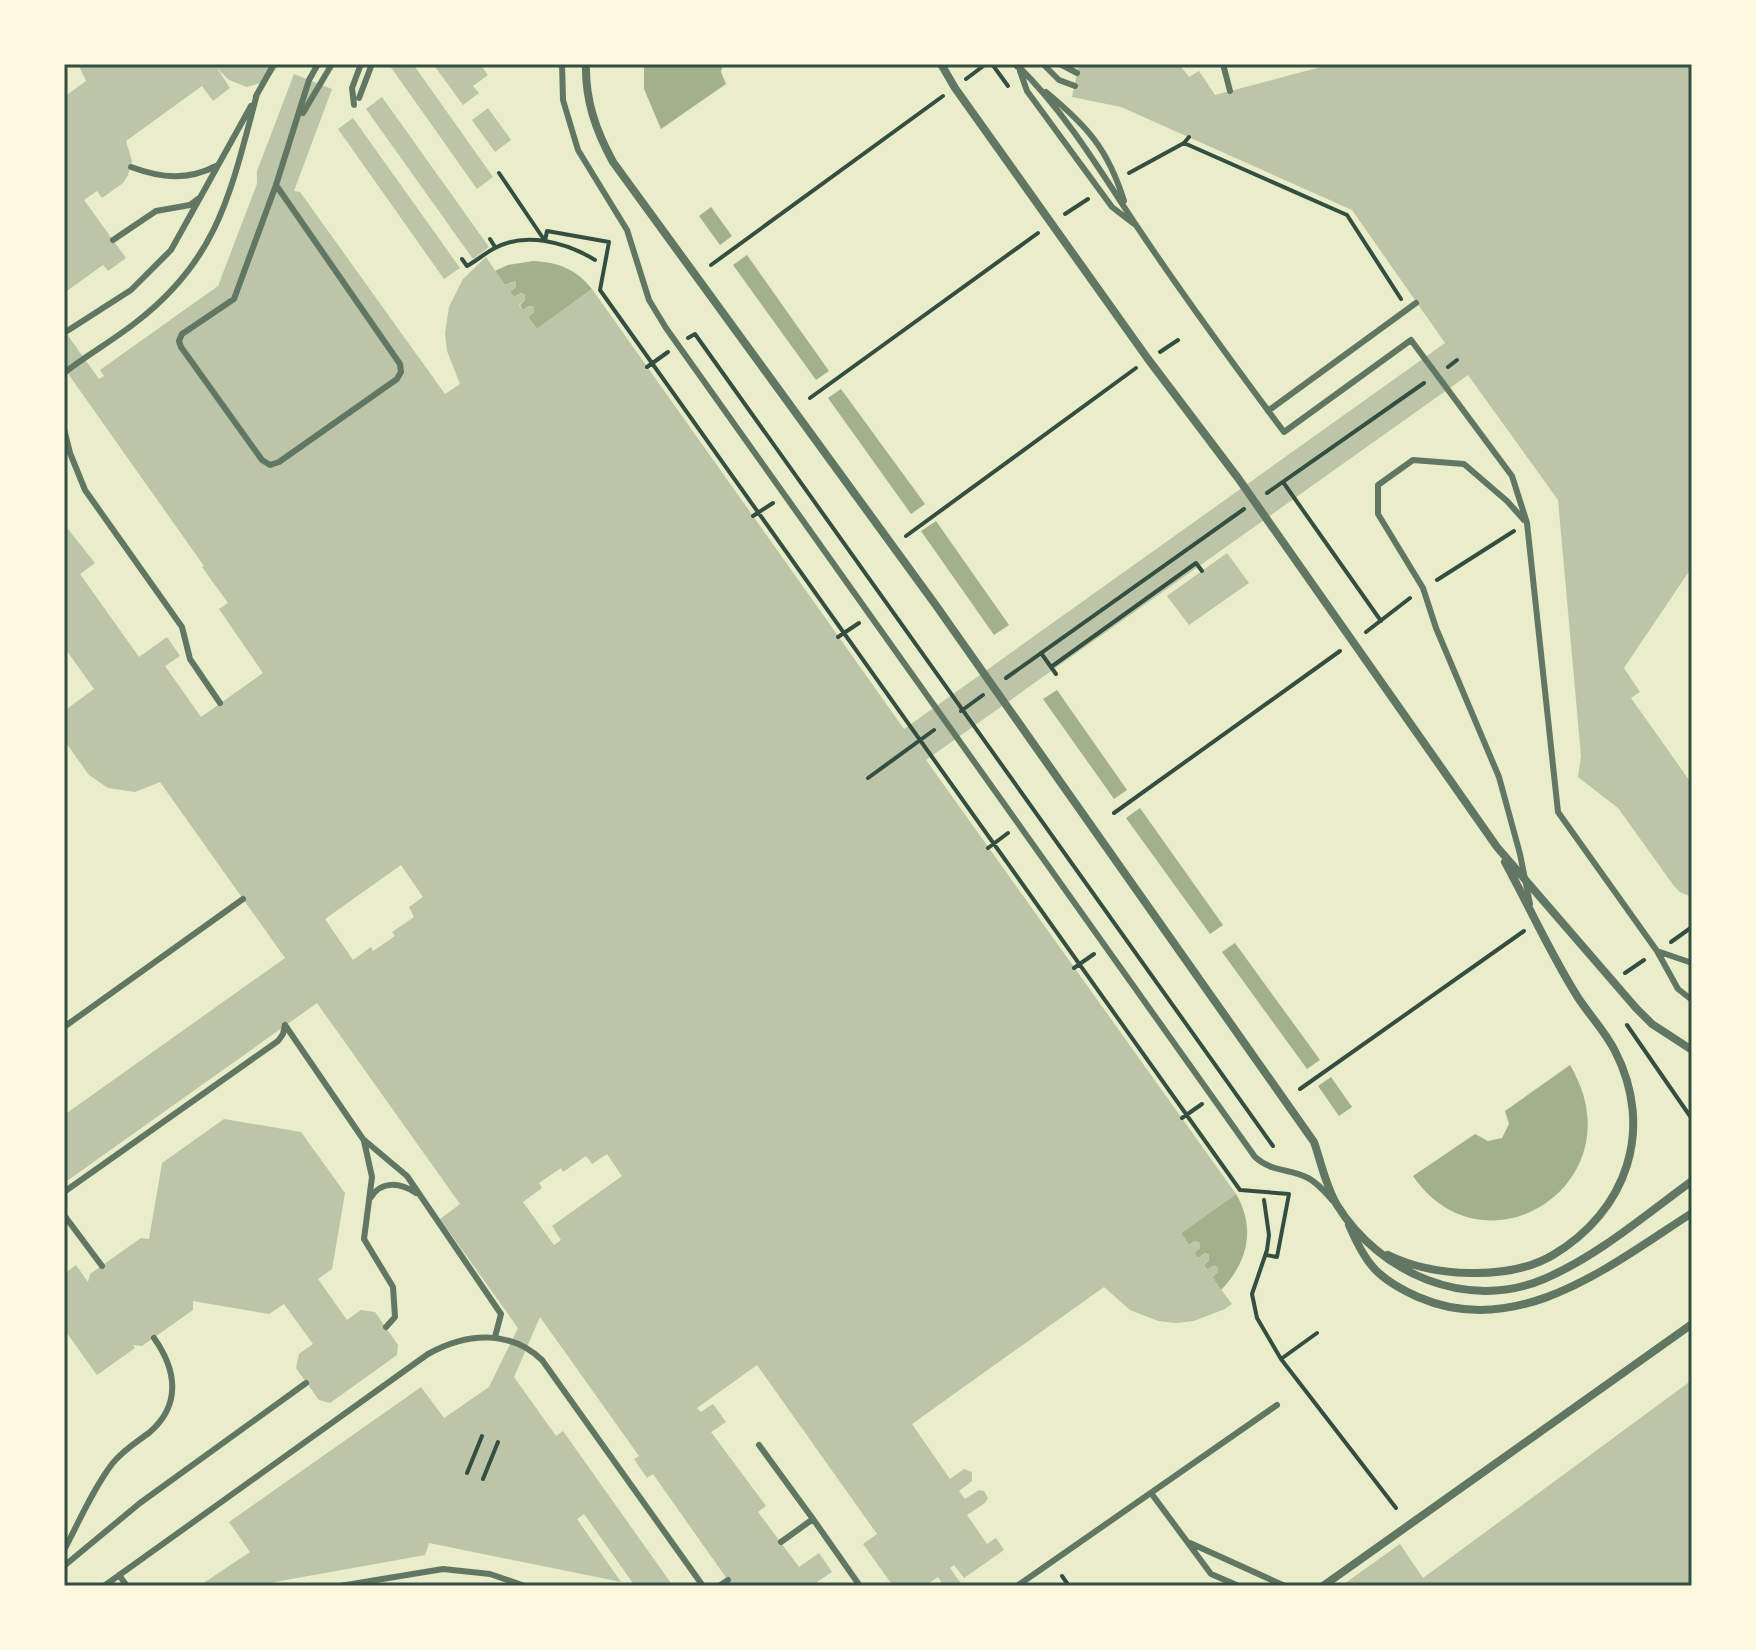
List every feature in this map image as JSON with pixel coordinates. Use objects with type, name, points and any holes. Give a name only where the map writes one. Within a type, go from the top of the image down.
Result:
[{"type":"street","points":[[586,64],[587,94],[592,114],[613,162],[935,604],[1314,1142],[1337,1204],[1368,1244],[1386,1260],[1437,1284],[1462,1289],[1516,1287],[1540,1281],[1585,1257],[1692,1181]]},
{"type":"street","points":[[941,66],[1497,847],[1636,1008],[1652,1024],[1692,1050]]},
{"type":"street","points":[[1368,1244],[1392,1257],[1439,1269],[1495,1272],[1522,1268],[1548,1258],[1597,1220],[1617,1189],[1631,1152],[1633,1112],[1625,1074],[1605,1033],[1577,996],[1497,847]]},
{"type":"street","points":[[1344,1213],[1364,1258],[1386,1282],[1427,1301],[1480,1310],[1521,1306],[1570,1289],[1692,1213]]},
{"type":"street","points":[[1323,1586],[1692,1324]]},
{"type":"lane","points":[[64,333],[131,290],[171,250],[274,64]]},
{"type":"lane","points":[[276,185],[400,364],[401,372],[397,379],[279,462],[270,465],[262,460],[179,341],[182,334],[234,299],[276,185],[309,80],[318,64]]},
{"type":"lane","points":[[297,123],[332,64]]},
{"type":"lane","points":[[354,105],[352,88],[361,64]]},
{"type":"lane","points":[[359,98],[372,64]]},
{"type":"lane","points":[[562,64],[563,100],[578,150],[627,230],[649,300],[666,328],[1255,1157],[1264,1165],[1308,1178],[1337,1204]]},
{"type":"lane","points":[[1043,64],[1059,80],[1075,86]]},
{"type":"lane","points":[[1060,64],[1077,73]]},
{"type":"lane","points":[[1223,64],[1230,91]]},
{"type":"lane","points":[[1017,65],[1080,120],[1111,164],[1126,207]]},
{"type":"lane","points":[[1017,65],[1027,91],[1112,207],[1137,226]]},
{"type":"lane","points":[[1037,85],[1094,160],[1137,226],[1284,432],[1411,340],[1512,476],[1527,523],[1558,812],[1657,951],[1678,989],[1692,1000]]},
{"type":"lane","points":[[64,373],[136,323],[193,266],[215,231],[231,190],[257,94]]},
{"type":"lane","points":[[131,167],[147,173],[183,177],[200,174],[218,164]]},
{"type":"lane","points":[[113,240],[156,211],[190,205],[199,199]]},
{"type":"lane","points":[[1268,411],[1416,303]]},
{"type":"lane","points":[[64,429],[85,490],[182,627],[190,659],[220,703]]},
{"type":"lane","points":[[64,445],[70,453]]},
{"type":"lane","points":[[1527,523],[1464,464],[1413,460],[1378,485],[1378,514],[1423,588],[1436,628],[1499,777],[1531,911]]},
{"type":"lane","points":[[64,1027],[243,899]]},
{"type":"lane","points":[[1657,951],[1692,963]]},
{"type":"lane","points":[[64,1192],[278,1041],[285,1025],[363,1139],[407,1176],[501,1314],[495,1337]]},
{"type":"lane","points":[[363,1139],[372,1169],[364,1239],[393,1287],[395,1317],[386,1327]]},
{"type":"lane","points":[[369,1201],[379,1188],[396,1184],[420,1195]]},
{"type":"lane","points":[[64,1215],[102,1266]]},
{"type":"lane","points":[[104,1586],[428,1354],[449,1342],[471,1337],[495,1337],[531,1350],[542,1360],[703,1586]]},
{"type":"lane","points":[[64,1550],[113,1463],[152,1430],[166,1412],[173,1381],[166,1356],[154,1338]]},
{"type":"lane","points":[[64,1566],[140,1503],[306,1383]]},
{"type":"lane","points":[[1017,1586],[1277,1405]]},
{"type":"lane","points":[[759,1445],[860,1586]]},
{"type":"lane","points":[[1151,1493],[1211,1574],[1239,1586]]},
{"type":"lane","points":[[781,1542],[813,1519]]},
{"type":"lane","points":[[1186,1541],[1285,1586]]},
{"type":"lane","points":[[340,1586],[443,1569],[490,1574],[525,1586]]},
{"type":"lane","points":[[119,1575],[127,1586]]},
{"type":"lane","points":[[719,1586],[728,1580]]},
{"type":"path","points":[[711,265],[986,64]]},
{"type":"path","points":[[1117,180],[1184,143],[1189,137]]},
{"type":"path","points":[[1184,143],[1347,215],[1408,309]]},
{"type":"path","points":[[499,173],[545,241]]},
{"type":"path","points":[[810,398],[1051,223],[1101,191]]},
{"type":"path","points":[[545,241],[547,231],[609,242],[600,290],[1240,1190],[1289,1194],[1277,1257],[1266,1255]]},
{"type":"path","points":[[490,239],[495,247]]},
{"type":"path","points":[[462,259],[467,266],[495,247],[522,240],[570,247],[595,260]]},
{"type":"path","points":[[695,334],[1273,1146]]},
{"type":"path","points":[[906,536],[1178,340]]},
{"type":"path","points":[[1443,358],[1449,366]]},
{"type":"path","points":[[956,714],[1457,360]]},
{"type":"path","points":[[1283,482],[1381,621]]},
{"type":"path","points":[[1114,813],[1353,642],[1423,588],[1527,523]]},
{"type":"path","points":[[1051,667],[1196,563],[1202,571]]},
{"type":"path","points":[[1041,653],[1056,674]]},
{"type":"path","points":[[868,778],[944,723]]},
{"type":"path","points":[[1300,1089],[1526,929]]},
{"type":"path","points":[[1264,1200],[1269,1223],[1266,1255],[1254,1282],[1253,1308],[1281,1359],[1396,1508]]},
{"type":"path","points":[[1281,1359],[1317,1333]]},
{"type":"path","points":[[467,1473],[482,1436]]},
{"type":"path","points":[[483,1479],[498,1442]]},
{"type":"path","points":[[1062,1576],[1069,1586]]},
{"type":"shaded area","points":[[644,64],[723,64],[721,72],[726,84],[661,129],[644,89]]},
{"type":"shaded area","points":[[711,207],[732,236],[720,245],[699,216]]},
{"type":"shaded area","points":[[747,255],[829,371],[816,380],[733,265]]},
{"type":"shaded area","points":[[533,261],[566,268],[580,276],[592,289],[537,329],[528,317],[534,312],[534,307],[523,310],[520,305],[525,295],[521,293],[514,297],[510,292],[516,287],[515,281],[505,285],[495,271],[508,265]]},
{"type":"shaded area","points":[[841,389],[925,504],[911,514],[828,398]]},
{"type":"shaded area","points":[[936,521],[1009,625],[994,635],[921,531]]},
{"type":"shaded area","points":[[1057,690],[1127,790],[1114,799],[1043,699]]},
{"type":"shaded area","points":[[1140,808],[1223,925],[1210,934],[1126,818]]},
{"type":"shaded area","points":[[1235,943],[1320,1060],[1307,1069],[1222,952]]},
{"type":"shaded area","points":[[1570,1065],[1586,1108],[1585,1146],[1570,1179],[1545,1204],[1513,1218],[1478,1219],[1443,1206],[1413,1176],[1475,1134],[1488,1141],[1502,1138],[1509,1124],[1505,1111]]},
{"type":"shaded area","points":[[1331,1077],[1352,1107],[1339,1116],[1318,1086]]},
{"type":"shaded area","points":[[1236,1194],[1246,1219],[1246,1244],[1238,1268],[1221,1290],[1212,1277],[1218,1272],[1218,1267],[1207,1270],[1204,1265],[1209,1255],[1205,1253],[1198,1258],[1194,1253],[1200,1248],[1200,1243],[1195,1241],[1189,1245],[1181,1233]]},
{"type":"building","points":[[78,64],[280,64],[267,81],[247,87],[229,80],[217,68],[230,88],[213,101],[202,86],[126,141],[132,161],[123,183],[102,198],[97,191],[84,200],[126,258],[108,271],[103,265],[64,293],[64,97],[86,81]]},
{"type":"building","points":[[413,64],[493,177],[477,189],[390,66]]},
{"type":"building","points":[[433,64],[480,64],[488,75],[473,86],[479,93],[463,105]]},
{"type":"building","points":[[1079,64],[1179,64],[1189,77],[1199,71],[1215,95],[1332,64],[1692,64],[1692,567],[1624,668],[1640,692],[1631,698],[1692,784],[1692,897],[1674,886],[1618,808],[1578,777],[1581,756],[1558,500],[1468,375],[926,760],[1236,1194],[1181,1233],[1189,1245],[1195,1241],[1200,1243],[1200,1248],[1194,1253],[1198,1258],[1205,1253],[1209,1255],[1204,1265],[1207,1270],[1218,1267],[1218,1272],[1212,1277],[1232,1304],[1225,1309],[1194,1321],[1158,1321],[1130,1310],[1104,1287],[912,1424],[950,1479],[964,1469],[972,1472],[972,1481],[959,1491],[965,1499],[979,1490],[984,1491],[988,1498],[967,1515],[987,1544],[996,1538],[1004,1550],[964,1578],[954,1565],[950,1568],[963,1586],[944,1586],[938,1577],[925,1586],[893,1586],[863,1544],[877,1534],[757,1365],[697,1408],[701,1412],[713,1404],[726,1422],[711,1432],[766,1506],[758,1512],[799,1567],[819,1553],[832,1572],[817,1582],[820,1586],[732,1586],[653,1474],[647,1478],[634,1459],[639,1456],[540,1317],[514,1377],[556,1436],[563,1431],[673,1586],[635,1586],[584,1514],[577,1519],[621,1582],[429,1543],[425,1555],[253,1586],[199,1586],[250,1552],[229,1522],[421,1387],[444,1418],[489,1387],[518,1328],[440,1219],[460,1204],[317,1003],[64,1183],[64,1115],[285,958],[160,782],[135,792],[108,788],[89,775],[64,740],[64,711],[94,689],[64,647],[64,524],[95,563],[80,574],[139,657],[167,637],[180,656],[165,666],[201,717],[263,673],[219,609],[228,603],[204,566],[64,368],[64,330],[99,379],[104,376],[100,370],[218,286],[294,74],[332,89],[294,191],[300,192],[445,394],[460,384],[447,351],[445,333],[449,307],[463,279],[486,257],[505,285],[515,281],[516,287],[510,292],[514,297],[521,293],[525,295],[525,300],[519,305],[523,310],[534,307],[534,312],[528,317],[537,329],[592,289],[904,729],[1445,343],[1352,210],[1121,107],[1072,97]],"holes":[[[401,865],[423,897],[409,907],[414,917],[392,932],[395,936],[353,960],[325,919]],[[607,1154],[622,1176],[552,1226],[561,1240],[554,1245],[523,1202],[542,1188],[539,1183],[561,1168],[563,1172],[586,1156],[592,1164]]]},
{"type":"building","points":[[382,97],[489,247],[473,259],[366,109]]},
{"type":"building","points":[[488,108],[511,140],[495,152],[472,120]]},
{"type":"building","points":[[353,118],[460,268],[444,279],[338,129]]},
{"type":"building","points":[[1227,553],[1249,583],[1189,625],[1167,596]]},
{"type":"building","points":[[224,1119],[301,1132],[345,1193],[332,1269],[318,1279],[347,1320],[361,1310],[375,1312],[398,1345],[397,1355],[330,1403],[319,1400],[296,1368],[299,1354],[313,1344],[284,1304],[269,1314],[193,1301],[193,1310],[142,1346],[133,1345],[135,1348],[97,1375],[64,1329],[64,1274],[76,1265],[88,1282],[90,1274],[141,1238],[149,1239],[162,1163]]},
{"type":"building","points":[[1692,1380],[1692,1586],[1341,1586],[1400,1544],[1423,1578]]}]
